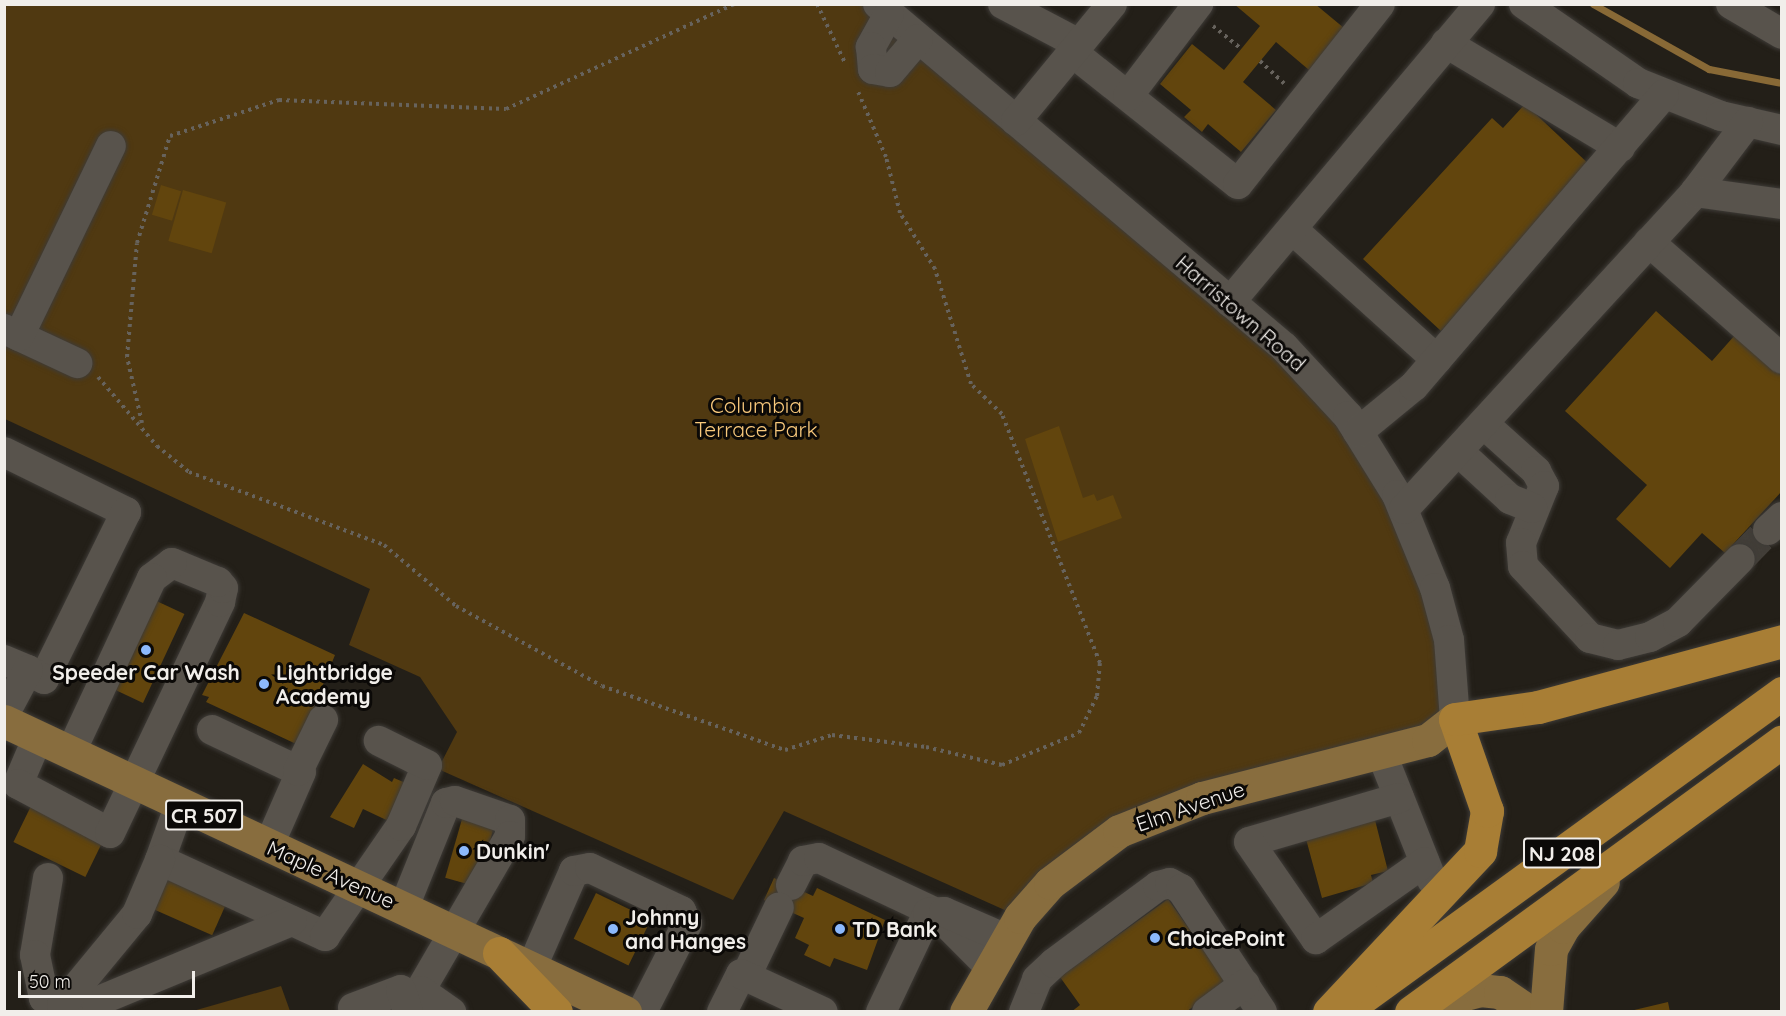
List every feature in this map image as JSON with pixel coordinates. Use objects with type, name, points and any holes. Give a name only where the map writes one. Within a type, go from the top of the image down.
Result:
[{"type":"highway","points":[[1329,1011],[1468,869],[1486,832],[1483,793],[1455,719],[1538,707],[1782,641]]},
{"type":"highway","name":"NJ 208","points":[[1343,1011],[1782,693]]},
{"type":"highway","name":"NJ 208","points":[[1411,1011],[1782,741]]},
{"type":"highway","points":[[499,953],[555,1011]]},
{"type":"main road","name":"Elm Avenue","points":[[966,1011],[998,952],[1050,883],[1119,831],[1202,798],[1428,740],[1455,719]]},
{"type":"main road","name":"Maple Avenue","points":[[4,721],[355,887],[404,907],[531,969],[625,1011]]},
{"type":"main road","points":[[1546,1011],[1546,970],[1563,927],[1633,849]]},
{"type":"main road","points":[[1411,1011],[1480,990],[1500,992],[1530,1011]]},
{"type":"street","points":[[1003,4],[1076,48],[1128,96],[1238,184],[1380,4]]},
{"type":"street","points":[[1016,121],[1112,4]]},
{"type":"street","points":[[1230,302],[1480,4]]},
{"type":"street","points":[[1524,4],[1664,94],[1748,122],[1782,130]]},
{"type":"street","points":[[1731,4],[1782,34]]},
{"type":"street","points":[[1128,96],[1196,7]]},
{"type":"street","points":[[884,9],[871,47],[873,69],[890,72],[918,39]]},
{"type":"street","name":"Harristown Road","points":[[884,9],[1230,302],[1318,380],[1358,432],[1404,509],[1449,640],[1455,719]]},
{"type":"street","points":[[1446,43],[1620,147]]},
{"type":"street","points":[[1358,432],[1437,360],[1664,94]]},
{"type":"street","points":[[1404,509],[1460,453],[1695,192],[1748,122]]},
{"type":"street","points":[[76,363],[12,332],[111,146]]},
{"type":"street","points":[[1695,192],[1782,204]]},
{"type":"street","points":[[1292,228],[1437,360]]},
{"type":"street","points":[[1649,242],[1782,359]]},
{"type":"street","points":[[1485,424],[1536,471],[1544,486],[1542,499],[1532,508],[1521,543],[1523,566],[1590,638],[1618,645],[1650,637],[1678,622],[1740,559]]},
{"type":"street","points":[[4,452],[126,512],[44,678],[16,665],[4,715]]},
{"type":"street","points":[[1460,453],[1510,499],[1532,508]]},
{"type":"street","points":[[38,737],[18,784],[110,832],[220,602],[223,588],[218,582],[172,563],[152,578],[71,752]]},
{"type":"street","points":[[269,845],[298,771],[323,720]]},
{"type":"street","points":[[212,730],[298,771]]},
{"type":"street","points":[[160,860],[325,936],[355,887],[401,826],[428,765],[379,741]]},
{"type":"street","points":[[1381,752],[1440,899]]},
{"type":"street","points":[[1399,798],[1249,842],[1316,939],[1425,862]]},
{"type":"street","points":[[404,907],[446,803],[455,801],[510,820],[510,836],[458,933],[412,1004]]},
{"type":"street","points":[[62,1005],[137,914],[180,804]]},
{"type":"street","points":[[746,976],[803,861],[819,858],[936,913],[998,952]]},
{"type":"street","points":[[531,969],[574,871],[590,868],[681,911],[687,924],[642,1011]]},
{"type":"street","points":[[48,878],[34,955],[44,998],[62,1005],[96,1002],[292,921]]},
{"type":"street","points":[[1024,1011],[1037,979],[1054,963],[1158,886],[1170,884],[1181,889],[1262,1011]]},
{"type":"street","points":[[881,1011],[928,913],[936,913]]},
{"type":"street","points":[[722,1011],[741,974],[823,1011]]},
{"type":"street","points":[[1208,1011],[1245,984]]},
{"type":"street","points":[[353,1008],[401,990],[412,1004],[451,1011]]},
{"type":"path","points":[[142,426],[127,357],[137,243],[170,136],[279,100],[506,109],[734,4]]},
{"type":"path","points":[[817,4],[846,66]]},
{"type":"path","points":[[1196,7],[1241,49]]},
{"type":"path","points":[[76,363],[106,383],[142,426],[189,472],[384,546],[456,606],[602,686],[785,750],[832,735],[926,747],[995,767],[1071,739],[1092,709],[1100,663],[1002,414],[971,384],[935,269],[900,213],[884,150],[851,76]]},
{"type":"green space","name":"Columbia Terrace Park","points":[[4,5],[878,5],[1284,347],[1397,495],[1455,719],[1158,812],[1020,917],[784,811],[733,900],[438,769],[457,732],[420,677],[349,645],[370,589],[5,419]]},
{"type":"green space","points":[[281,986],[290,1011],[193,1011]]},
{"type":"building","points":[[1234,4],[1315,4],[1344,28],[1309,70],[1276,42],[1243,82],[1276,110],[1241,152],[1208,124],[1202,132],[1184,117],[1191,110],[1160,84],[1192,44],[1224,70],[1260,26]]},
{"type":"building","points":[[1525,104],[1592,167],[1441,331],[1363,259],[1492,118],[1503,128]]},
{"type":"building","points":[[161,185],[181,191],[172,221],[152,215]]},
{"type":"building","points":[[183,190],[226,202],[212,253],[168,241]]},
{"type":"building","points":[[1656,311],[1712,361],[1735,335],[1782,376],[1782,491],[1725,553],[1702,533],[1670,568],[1616,519],[1647,485],[1565,411]]},
{"type":"building","points":[[1059,426],[1083,498],[1094,494],[1097,501],[1113,495],[1122,518],[1058,542],[1025,439]]},
{"type":"building","name":"Speeder Car Wash","points":[[150,598],[184,614],[143,703],[109,687]]},
{"type":"building","name":"Lightbridge Academy","points":[[244,613],[335,655],[300,741],[294,743],[206,702],[209,697],[202,695]]},
{"type":"building","points":[[363,764],[392,782],[394,778],[415,787],[397,825],[363,809],[354,828],[330,817]]},
{"type":"building","points":[[31,806],[103,841],[85,877],[13,842]]},
{"type":"building","name":"Dunkin'","points":[[462,819],[494,828],[477,887],[445,878]]},
{"type":"building","points":[[1375,820],[1388,871],[1371,875],[1373,883],[1322,898],[1306,839]]},
{"type":"building","points":[[158,875],[226,905],[212,935],[145,905]]},
{"type":"building","name":"TD Bank","points":[[774,878],[813,896],[817,888],[885,920],[867,970],[834,958],[830,967],[804,955],[809,945],[795,938],[804,918],[764,900]]},
{"type":"building","name":"Johnny and Hanges","points":[[596,893],[651,920],[628,966],[574,939]]},
{"type":"building","name":"ChoicePoint","points":[[1168,899],[1227,982],[1186,1012],[1071,1012],[1080,1005],[1060,977]]},
{"type":"building","points":[[1668,1002],[1670,1012],[1630,1012],[1630,1011]]},
{"type":"waterway","points":[[1593,4],[1709,69],[1782,83]]},
{"type":"tunnel","points":[[1740,559],[1768,530]]},
{"type":"place","name":"Speeder Car Wash","points":[[146,650]]},
{"type":"place","name":"Lightbridge Academy","points":[[264,684]]},
{"type":"place","name":"Dunkin'","points":[[464,851]]},
{"type":"place","name":"Johnny and Hanges","points":[[613,929]]},
{"type":"place","name":"TD Bank","points":[[840,929]]},
{"type":"place","name":"ChoicePoint","points":[[1155,938]]}]
